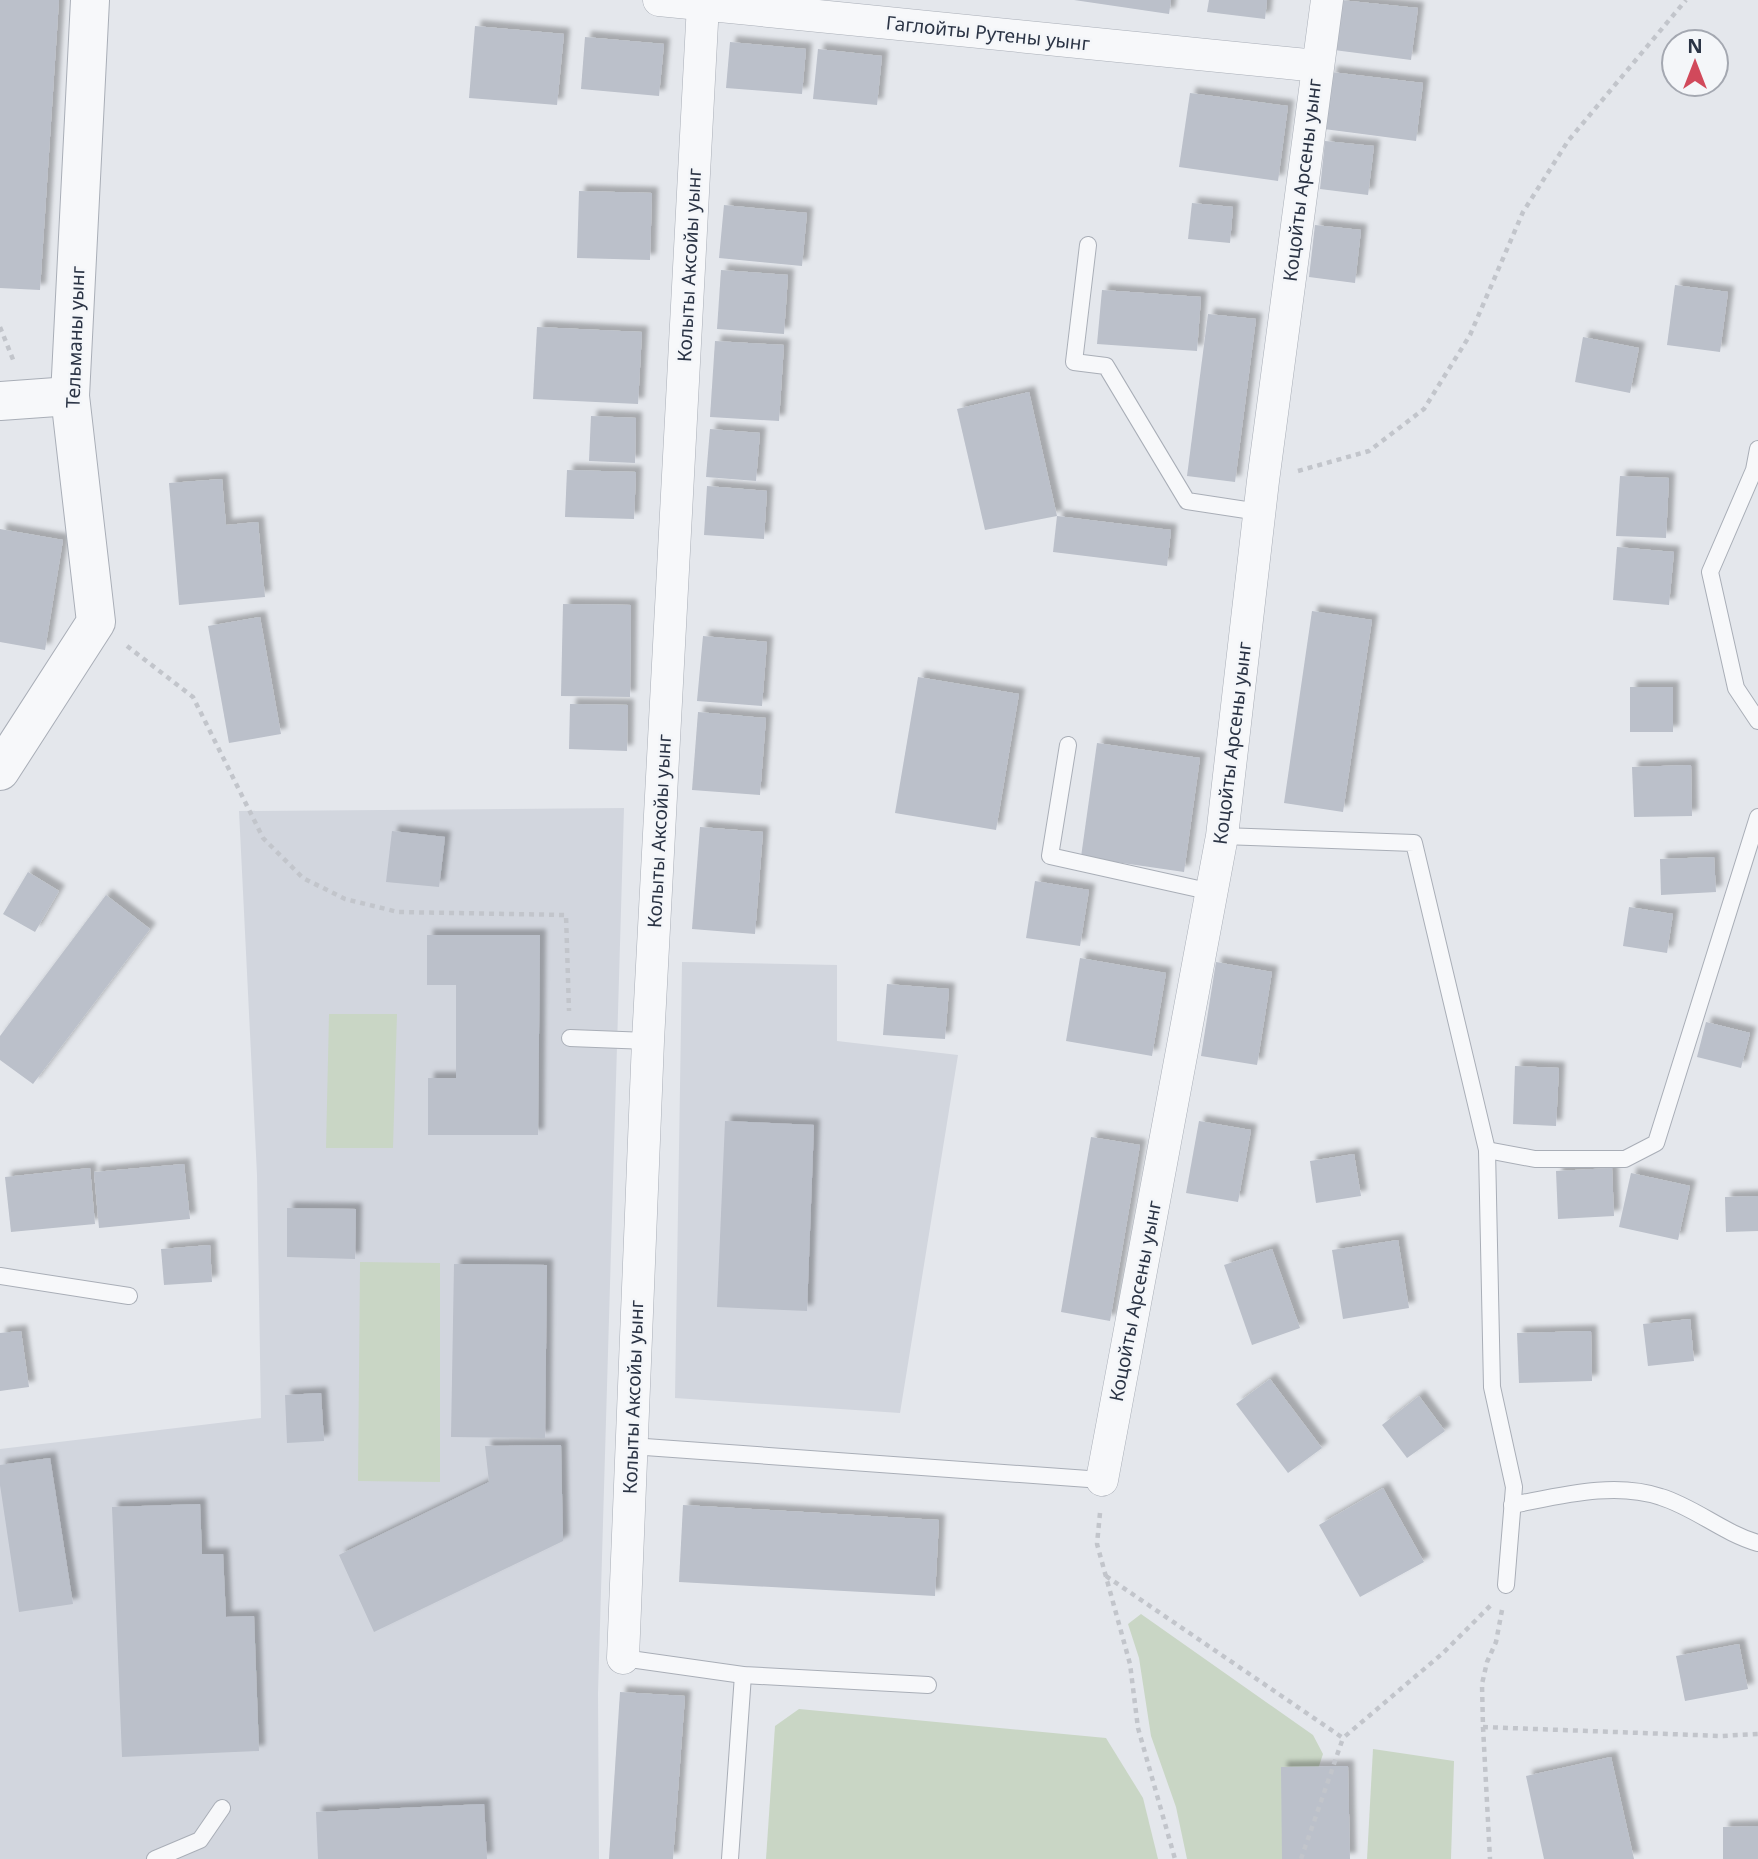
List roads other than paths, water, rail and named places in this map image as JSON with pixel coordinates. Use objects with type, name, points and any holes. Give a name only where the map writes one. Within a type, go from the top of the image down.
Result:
[{"type":"street","name":"Тельманы уынг","points":[[0,771],[96,622],[70,396],[90,0]]},
{"type":"street","name":"Гаглойты Рутены уынг","points":[[659,0],[1317,66]]},
{"type":"street","name":"Коцойты Арсены уынг","points":[[1102,1480],[1222,836],[1259,512],[1327,0]]},
{"type":"street","name":"Колыты Аксойы уынг","points":[[623,1658],[648,1041],[703,4]]},
{"type":"street","points":[[0,401],[70,396]]},
{"type":"lane","points":[[1088,245],[1074,362],[1106,366],[1187,501],[1259,512]]},
{"type":"lane","points":[[1758,449],[1754,470],[1710,572],[1736,688],[1758,721]]},
{"type":"lane","points":[[1068,745],[1049,856],[1212,892]]},
{"type":"lane","points":[[1487,1150],[1535,1159],[1625,1159],[1656,1143],[1758,817]]},
{"type":"lane","points":[[1222,836],[1414,843],[1487,1150],[1492,1387],[1514,1486],[1506,1585]]},
{"type":"lane","points":[[570,1038],[648,1041]]},
{"type":"lane","points":[[0,1276],[129,1296]]},
{"type":"lane","points":[[632,1446],[1102,1480]]},
{"type":"lane","points":[[1512,1505],[1569,1494],[1623,1489],[1661,1497],[1738,1537],[1758,1543]]},
{"type":"lane","points":[[623,1658],[743,1675],[928,1685]]},
{"type":"lane","points":[[730,1859],[743,1675]]},
{"type":"lane","points":[[155,1859],[200,1840],[222,1808]]}]
